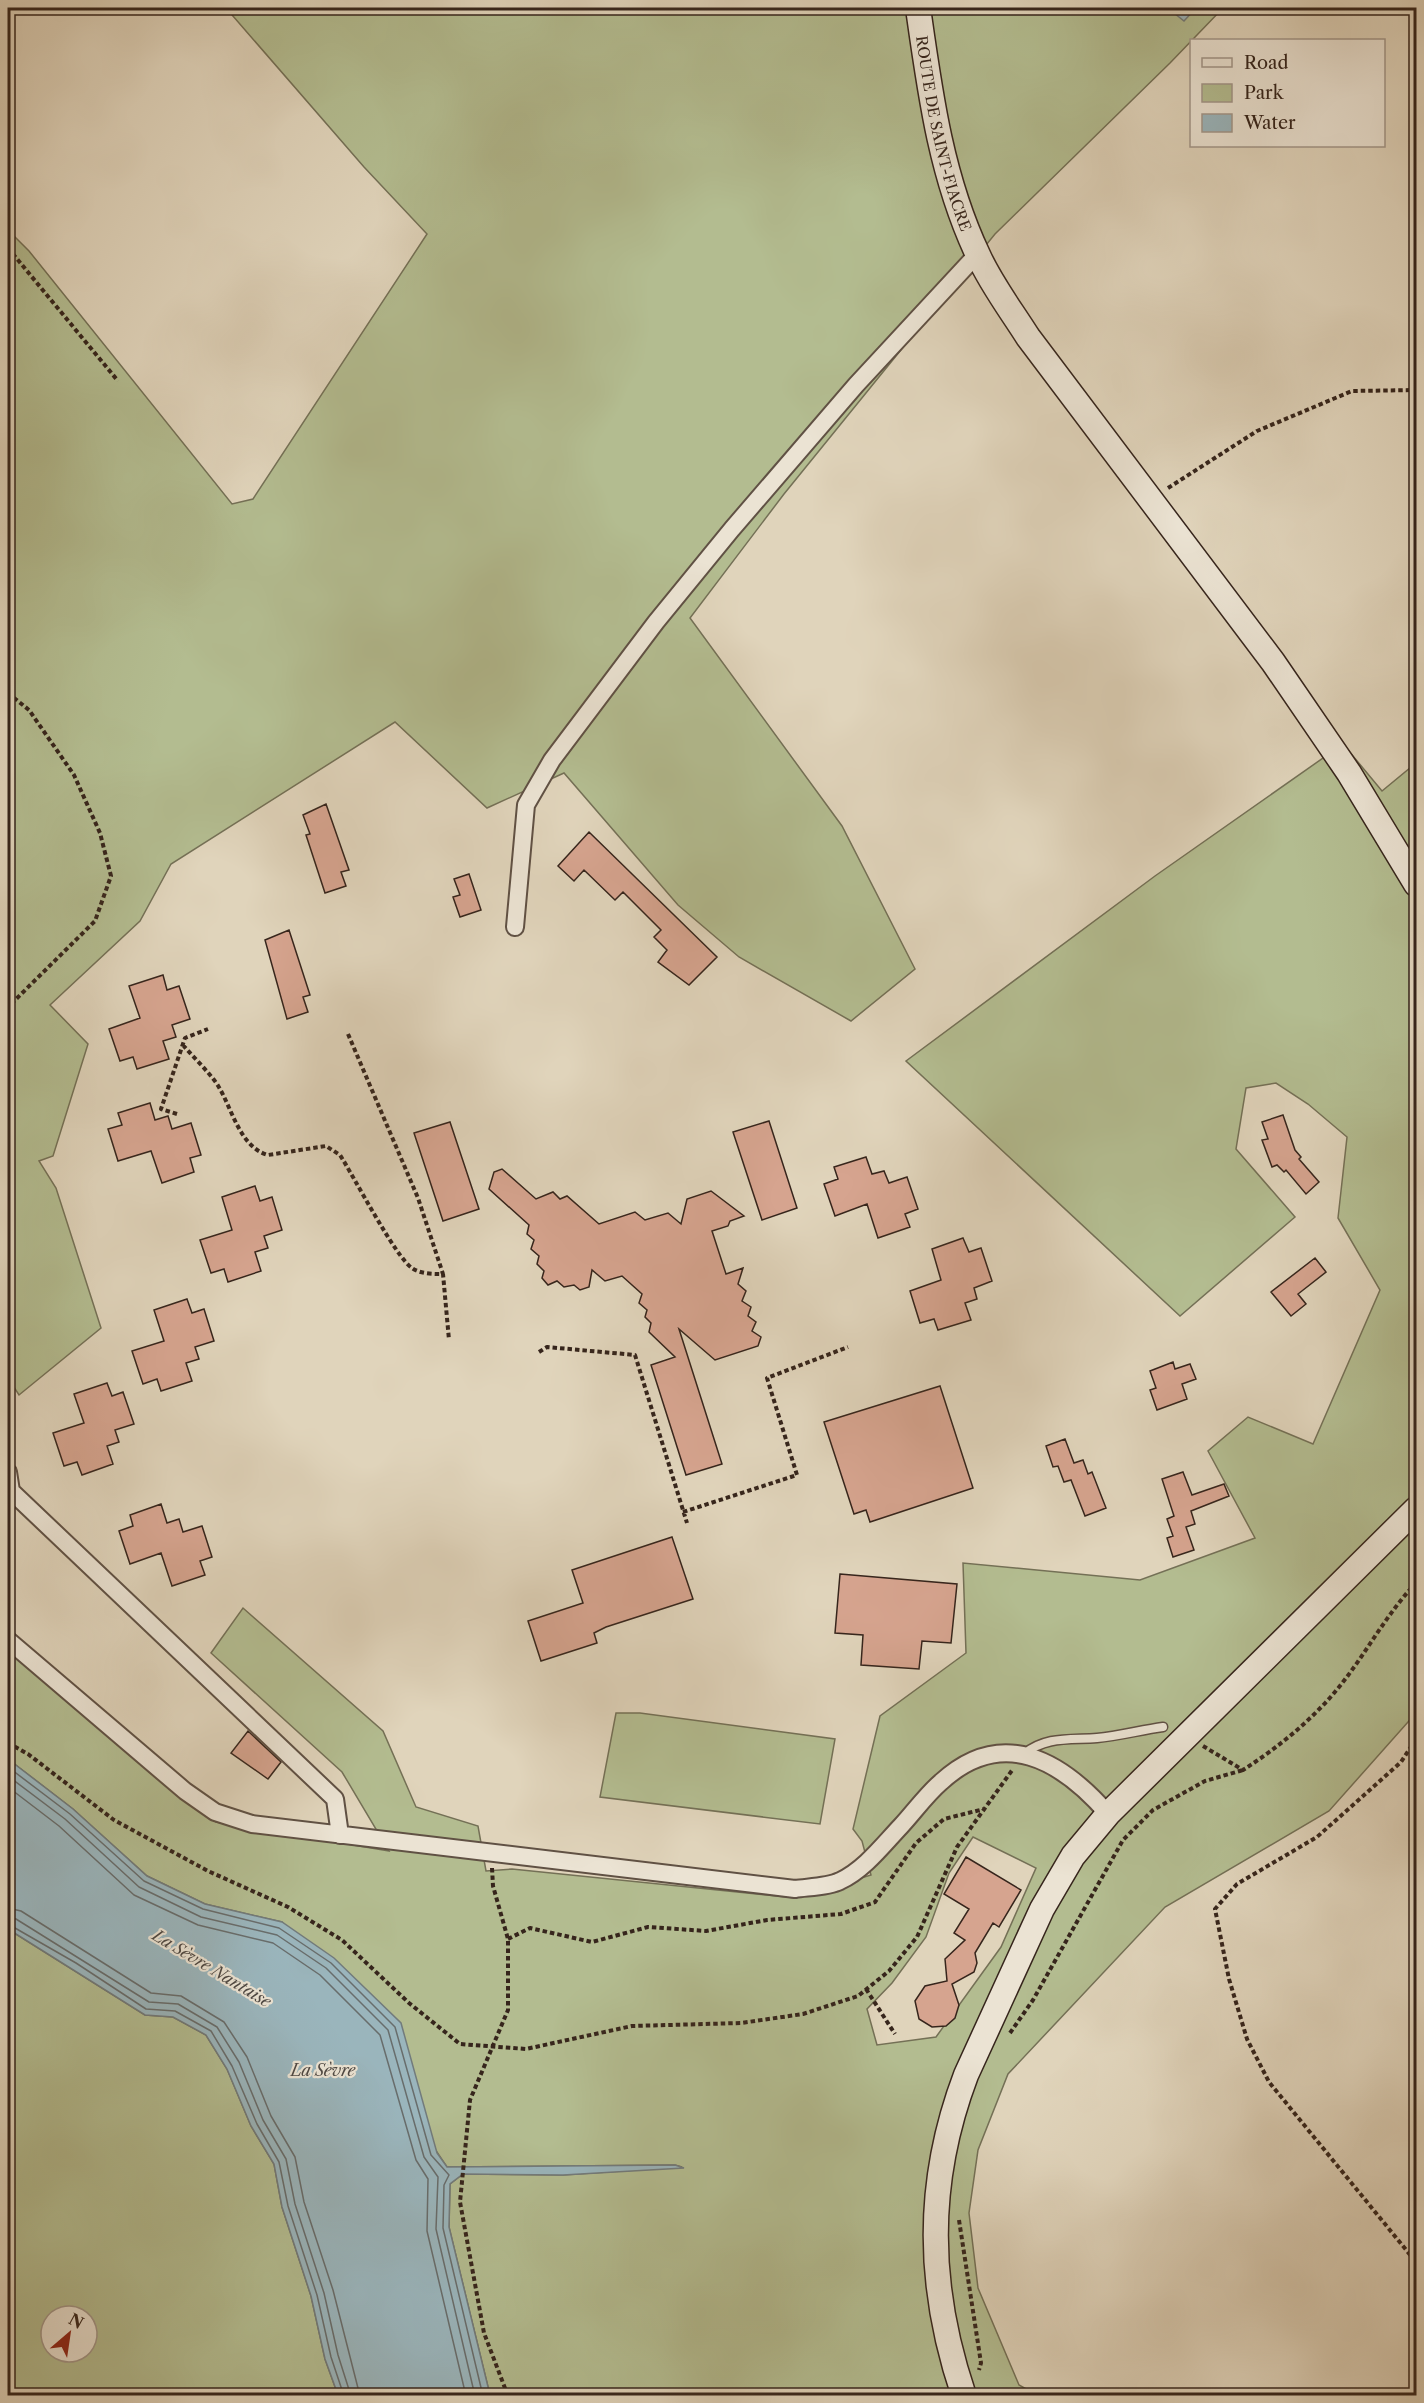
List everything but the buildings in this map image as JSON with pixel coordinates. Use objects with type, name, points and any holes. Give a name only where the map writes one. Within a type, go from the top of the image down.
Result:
[{"type":"main road","name":"ROUTE DE SAINT-FIACRE","points":[[918,8],[937,135],[946,169],[978,257],[1029,337],[1273,662],[1349,774],[1416,884]]},
{"type":"main road","points":[[964,2396],[940,2314],[936,2255],[936,2203],[947,2134],[966,2075],[1042,1909],[1073,1856],[1108,1814],[1416,1509]]},
{"type":"street","points":[[515,927],[526,806],[552,760],[656,622],[732,529],[856,385],[970,262],[978,257]]},
{"type":"street","points":[[8,1472],[9,1492],[335,1799],[340,1835]]},
{"type":"street","points":[[8,1640],[185,1791],[215,1812],[252,1824],[795,1889],[838,1882],[880,1848],[941,1782],[963,1766],[985,1755],[1024,1754],[1044,1760],[1060,1770],[1108,1814]]},
{"type":"lane","points":[[1024,1754],[1035,1745],[1053,1740],[1098,1738],[1163,1727]]},
{"type":"path","points":[[8,248],[117,381]]},
{"type":"path","points":[[1149,499],[1257,431],[1352,391],[1416,390]]},
{"type":"path","points":[[8,693],[29,710],[74,775],[100,833],[111,876],[96,921],[8,1007]]},
{"type":"path","points":[[177,1114],[161,1109],[185,1038],[208,1029]]},
{"type":"path","points":[[348,1034],[418,1197],[443,1274],[449,1340]]},
{"type":"path","points":[[183,1045],[217,1083],[247,1141],[261,1153],[268,1155],[326,1146],[340,1155],[396,1249],[411,1268],[428,1274],[443,1274]]},
{"type":"path","points":[[539,1352],[547,1347],[635,1355],[687,1523]]},
{"type":"path","points":[[683,1512],[797,1475],[766,1378],[848,1347]]},
{"type":"path","points":[[1009,2035],[1033,2000],[1123,1840],[1153,1810],[1205,1781],[1243,1770],[1270,1753],[1341,1685],[1400,1599],[1416,1583]]},
{"type":"path","points":[[1189,1734],[1207,1749],[1243,1770]]},
{"type":"path","points":[[1416,1739],[1401,1762],[1317,1837],[1237,1884],[1215,1909],[1229,1979],[1247,2038],[1269,2082],[1416,2262]]},
{"type":"path","points":[[8,1743],[28,1754],[114,1820],[208,1871],[288,1907],[342,1940],[409,2003],[460,2044],[526,2049],[632,2026],[741,2023],[803,2014],[858,1996],[889,1971],[917,1937],[957,1847],[1024,1754]]},
{"type":"path","points":[[490,1853],[493,1886],[508,1939],[508,2010],[470,2100],[460,2202],[484,2333],[508,2396]]},
{"type":"path","points":[[866,1989],[895,2034]]},
{"type":"path","points":[[958,2212],[981,2363],[977,2374]]},
{"type":"green space","points":[[226,8],[1223,8],[995,234],[784,494],[690,618],[842,826],[915,969],[851,1021],[739,957],[678,905],[564,773],[487,808],[395,722],[171,864],[140,921],[50,1005],[88,1044],[53,1156],[39,1161],[56,1188],[101,1328],[19,1395],[8,1378],[8,230],[29,251],[232,504],[253,499],[427,234],[364,167]]},
{"type":"green space","points":[[1343,744],[1382,791],[1416,763],[1416,1713],[1329,1811],[1165,1907],[1008,2074],[978,2150],[969,2213],[978,2288],[1019,2385],[1037,2395],[490,2395],[449,2227],[450,2184],[463,2174],[563,2175],[682,2167],[675,2165],[447,2167],[282,1922],[205,1904],[147,1876],[73,1809],[8,1759],[8,1647],[216,1822],[389,1851],[342,1772],[211,1653],[243,1608],[383,1731],[416,1807],[478,1826],[486,1871],[512,1869],[796,1898],[871,1875],[862,1841],[853,1829],[880,1716],[966,1653],[963,1563],[1140,1580],[1255,1538],[1208,1451],[1248,1417],[1313,1444],[1380,1290],[1338,1218],[1347,1137],[1308,1104],[1276,1083],[1246,1088],[1236,1149],[1295,1217],[1180,1316],[906,1061],[1155,876]],"holes":[[[973,1837],[1036,1868],[1001,1947],[936,2037],[877,2045],[867,2009],[892,1983],[926,1937],[949,1873]]]},
{"type":"green space","points":[[616,1713],[640,1713],[835,1739],[820,1824],[600,1797]]},
{"type":"green space","points":[[8,1929],[145,2015],[173,2017],[206,2035],[227,2069],[251,2126],[274,2164],[282,2207],[311,2296],[325,2359],[338,2395],[8,2395]]},
{"type":"water","points":[[1179,8],[1196,8],[1184,21],[1174,13]]},
{"type":"water","name":"La Sèvre","points":[[8,1759],[73,1809],[147,1876],[205,1904],[282,1922],[334,1958],[401,2023],[437,2153],[447,2167],[675,2165],[684,2168],[563,2175],[463,2174],[450,2184],[449,2227],[490,2395],[338,2395],[325,2359],[311,2296],[282,2207],[274,2164],[251,2126],[227,2069],[206,2035],[173,2017],[145,2015],[8,1929]]},
{"type":"water label","name":"La Sèvre Nantaise","points":[[212,1968]]}]
